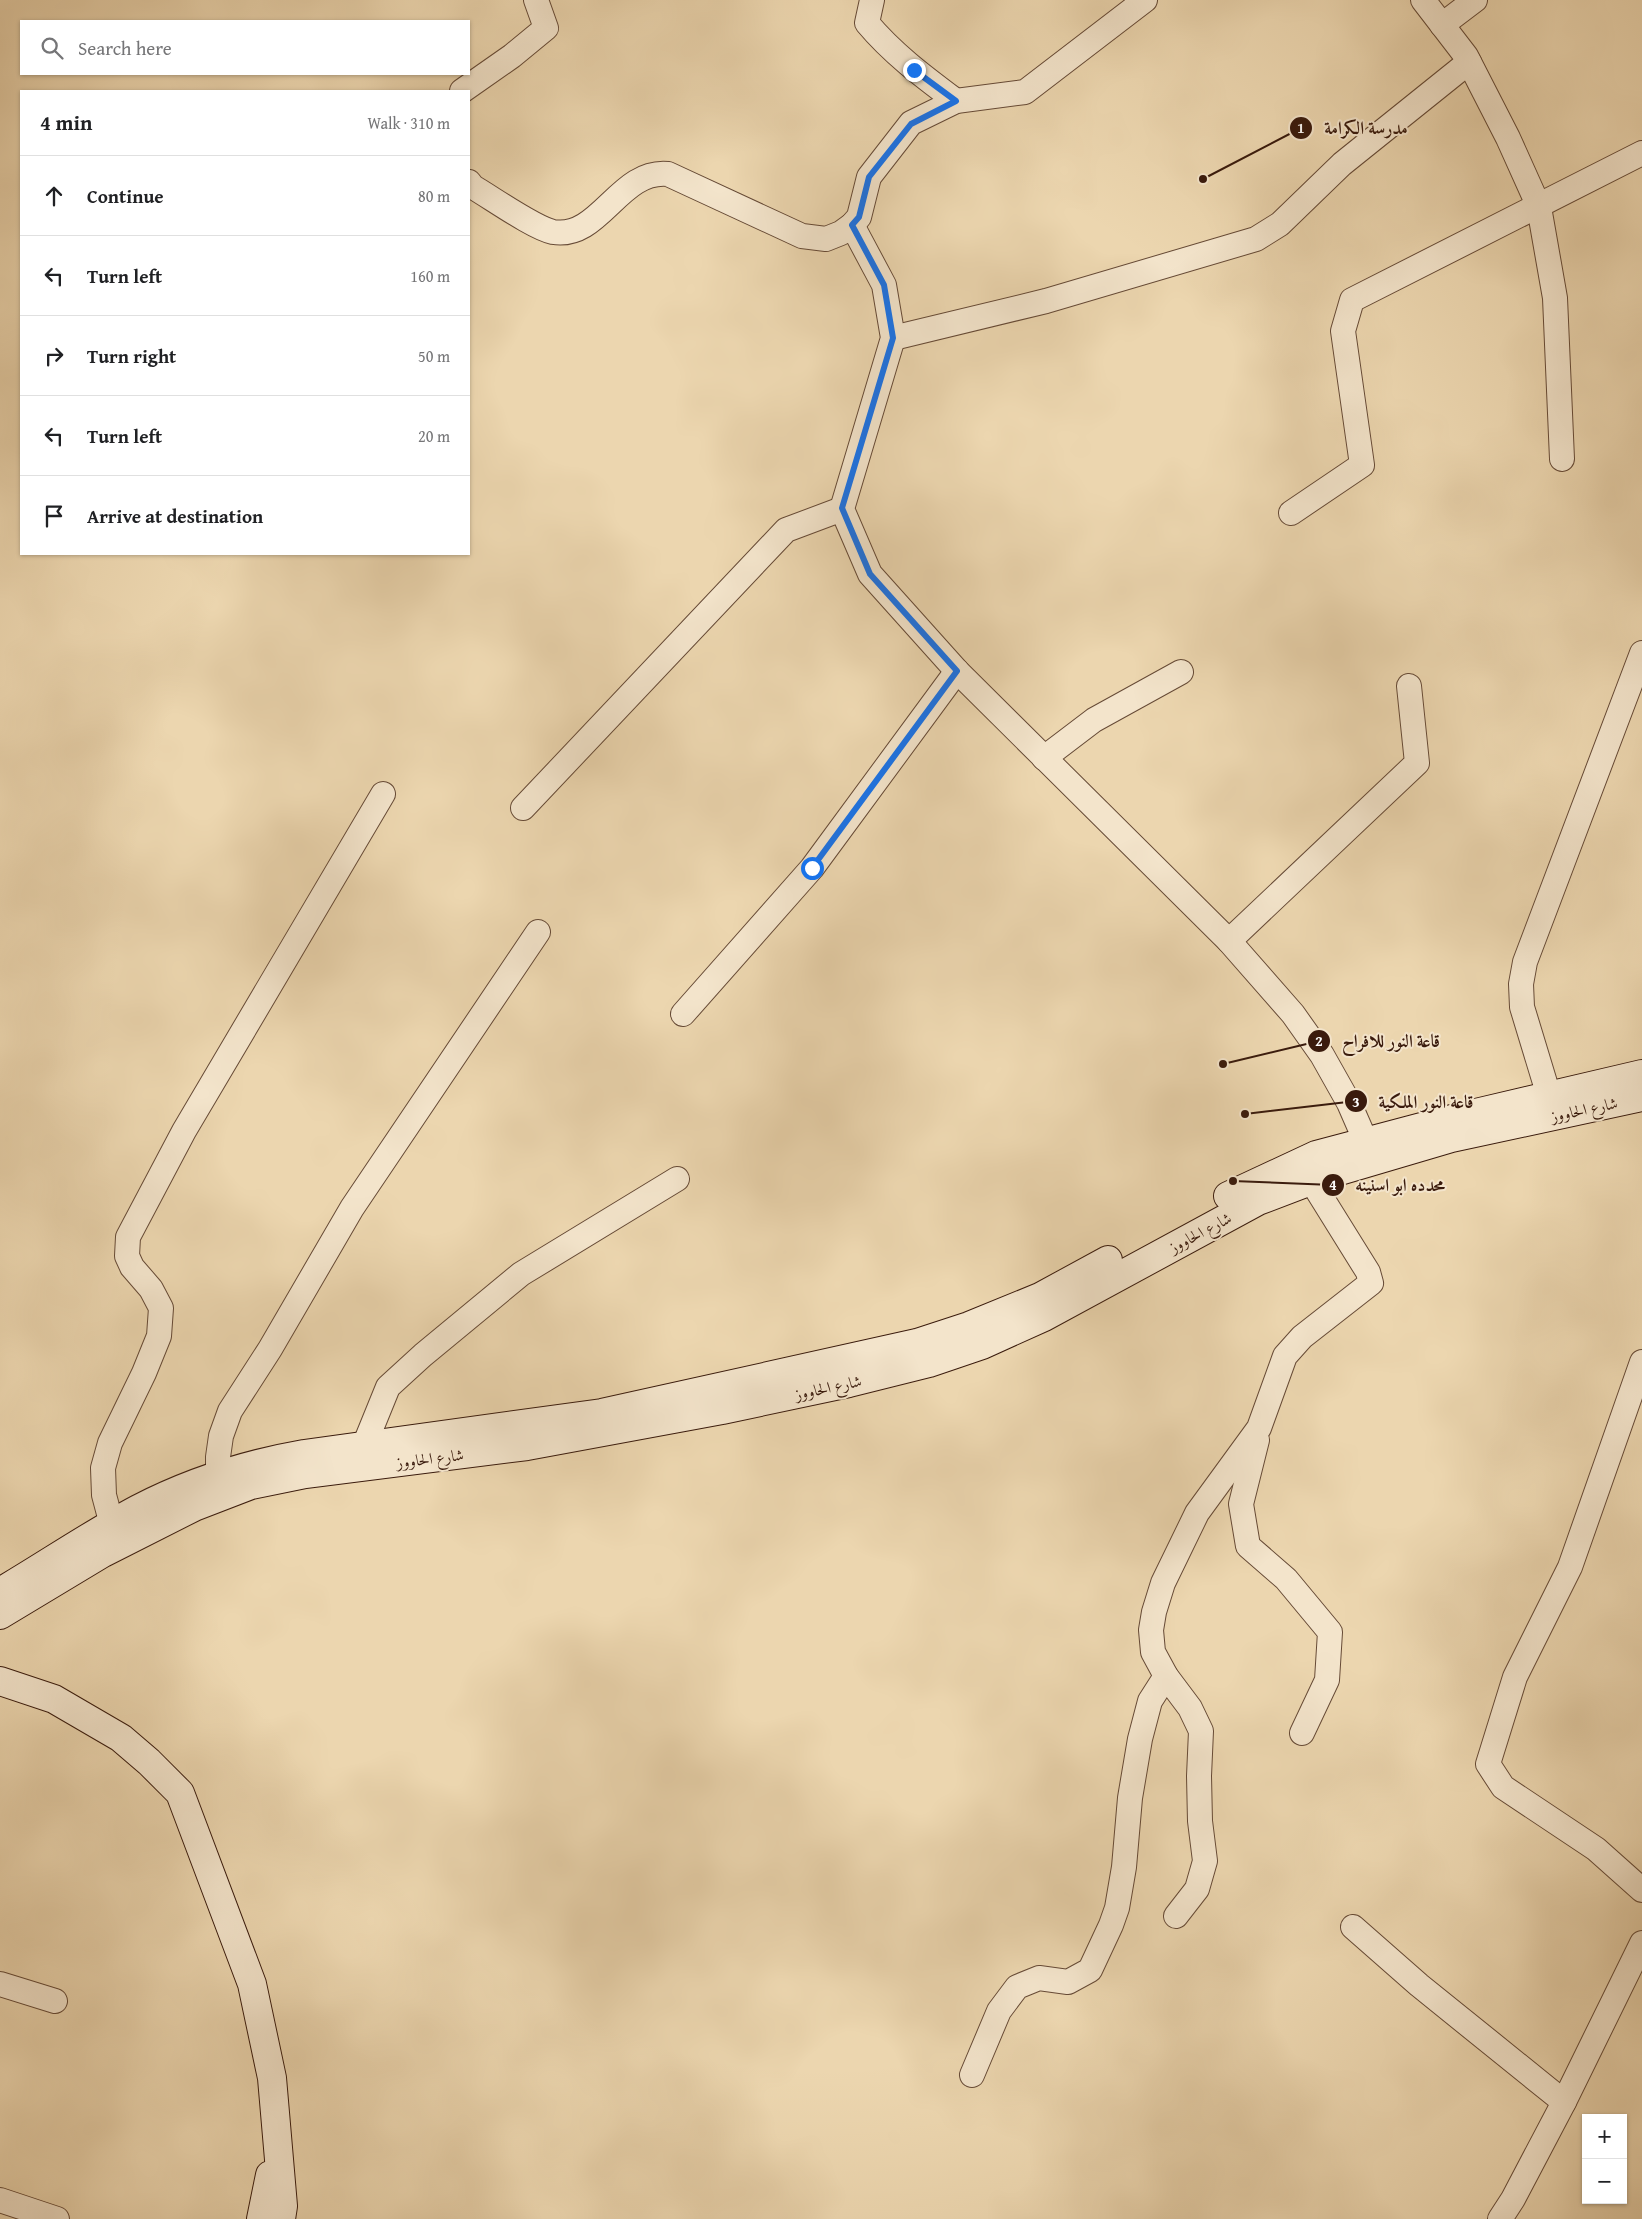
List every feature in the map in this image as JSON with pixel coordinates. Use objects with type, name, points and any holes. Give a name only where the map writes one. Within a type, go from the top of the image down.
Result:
[{"type":"main road","points":[[0,1592],[138,1509],[218,1476],[259,1462],[602,1413],[917,1344],[969,1326],[1040,1297],[1253,1183],[1306,1172],[1316,1155],[1642,1074]]},
{"type":"main road","name":"شارع الحاووز","points":[[0,1615],[103,1553],[194,1507],[251,1485],[305,1474],[536,1444],[849,1384],[929,1363],[982,1345],[1044,1317],[1258,1201],[1306,1172],[1451,1138],[1642,1097]]},
{"type":"main road","points":[[0,1681],[54,1699],[121,1738],[149,1762],[180,1793],[252,1984],[272,2078],[283,2206],[281,2219]]},
{"type":"main road","points":[[261,2219],[277,2139]]},
{"type":"street","points":[[463,90],[512,56],[546,28],[536,0]]},
{"type":"street","points":[[872,0],[867,23],[914,70],[956,101]]},
{"type":"street","points":[[470,183],[473,187],[540,226],[560,232],[581,227],[640,178],[661,173],[675,176],[810,238],[834,237],[852,225],[859,217],[869,177],[911,124],[956,101],[1025,92],[1145,0]]},
{"type":"street","points":[[1423,0],[1469,62],[1508,138],[1539,207],[1555,298],[1562,459]]},
{"type":"street","points":[[1442,24],[1476,0]]},
{"type":"street","points":[[893,338],[1046,302],[1256,239],[1280,224],[1342,164],[1469,62]]},
{"type":"street","points":[[1291,513],[1362,465],[1343,331],[1352,300],[1539,207],[1642,153]]},
{"type":"street","points":[[852,225],[884,285],[893,338],[842,508],[870,574],[957,671],[1228,941],[1292,1014],[1322,1055],[1349,1104],[1366,1142]]},
{"type":"street","points":[[522,808],[786,530],[842,508]]},
{"type":"street","points":[[1548,1096],[1522,1007],[1521,984],[1525,962],[1642,653]]},
{"type":"street","points":[[683,1014],[812,868],[957,671]]},
{"type":"street","points":[[1044,758],[1094,720],[1181,672]]},
{"type":"street","points":[[1228,941],[1417,763],[1409,686]]},
{"type":"street","points":[[112,1525],[104,1495],[103,1468],[110,1443],[144,1373],[159,1336],[161,1308],[151,1289],[132,1267],[127,1256],[128,1237],[184,1131],[383,794]]},
{"type":"street","points":[[218,1476],[221,1436],[230,1411],[270,1349],[352,1208],[538,932]]},
{"type":"street","points":[[1302,1733],[1327,1680],[1330,1632],[1286,1579],[1248,1546],[1241,1504],[1259,1428],[1285,1356],[1302,1337],[1371,1283],[1368,1272],[1306,1172]]},
{"type":"street","points":[[364,1446],[388,1387],[423,1355],[521,1274],[677,1178]]},
{"type":"street","points":[[1642,1362],[1570,1567],[1515,1677],[1488,1764],[1503,1787],[1596,1849],[1642,1890]]},
{"type":"street","points":[[1176,1916],[1197,1889],[1205,1861],[1200,1821],[1201,1731],[1190,1708],[1166,1676],[1153,1652],[1151,1630],[1154,1612],[1164,1583],[1197,1513],[1259,1428]]},
{"type":"street","points":[[972,2075],[999,2011],[1017,1987],[1039,1978],[1068,1982],[1090,1970],[1112,1925],[1124,1867],[1130,1798],[1140,1739],[1150,1701],[1166,1676]]},
{"type":"street","points":[[1353,1927],[1419,1984],[1564,2102]]},
{"type":"street","points":[[1500,2219],[1513,2199],[1564,2102],[1642,1943]]},
{"type":"street","points":[[0,1984],[55,2001]]},
{"type":"street","points":[[0,2200],[56,2219]]},
{"type":"place","name":"مدرسة الكرامة","points":[[1203,179]]},
{"type":"place","name":"قاعة النور للافراح","points":[[1223,1064]]},
{"type":"place","name":"قاعة النور الملكية","points":[[1245,1114]]},
{"type":"place","name":"محدده ابو اسنينه","points":[[1233,1181]]},
{"type":"route","points":[[812,868],[957,671],[870,574],[842,508],[893,338],[884,285],[852,225],[859,217],[869,177],[911,124],[956,101],[914,70]]}]
